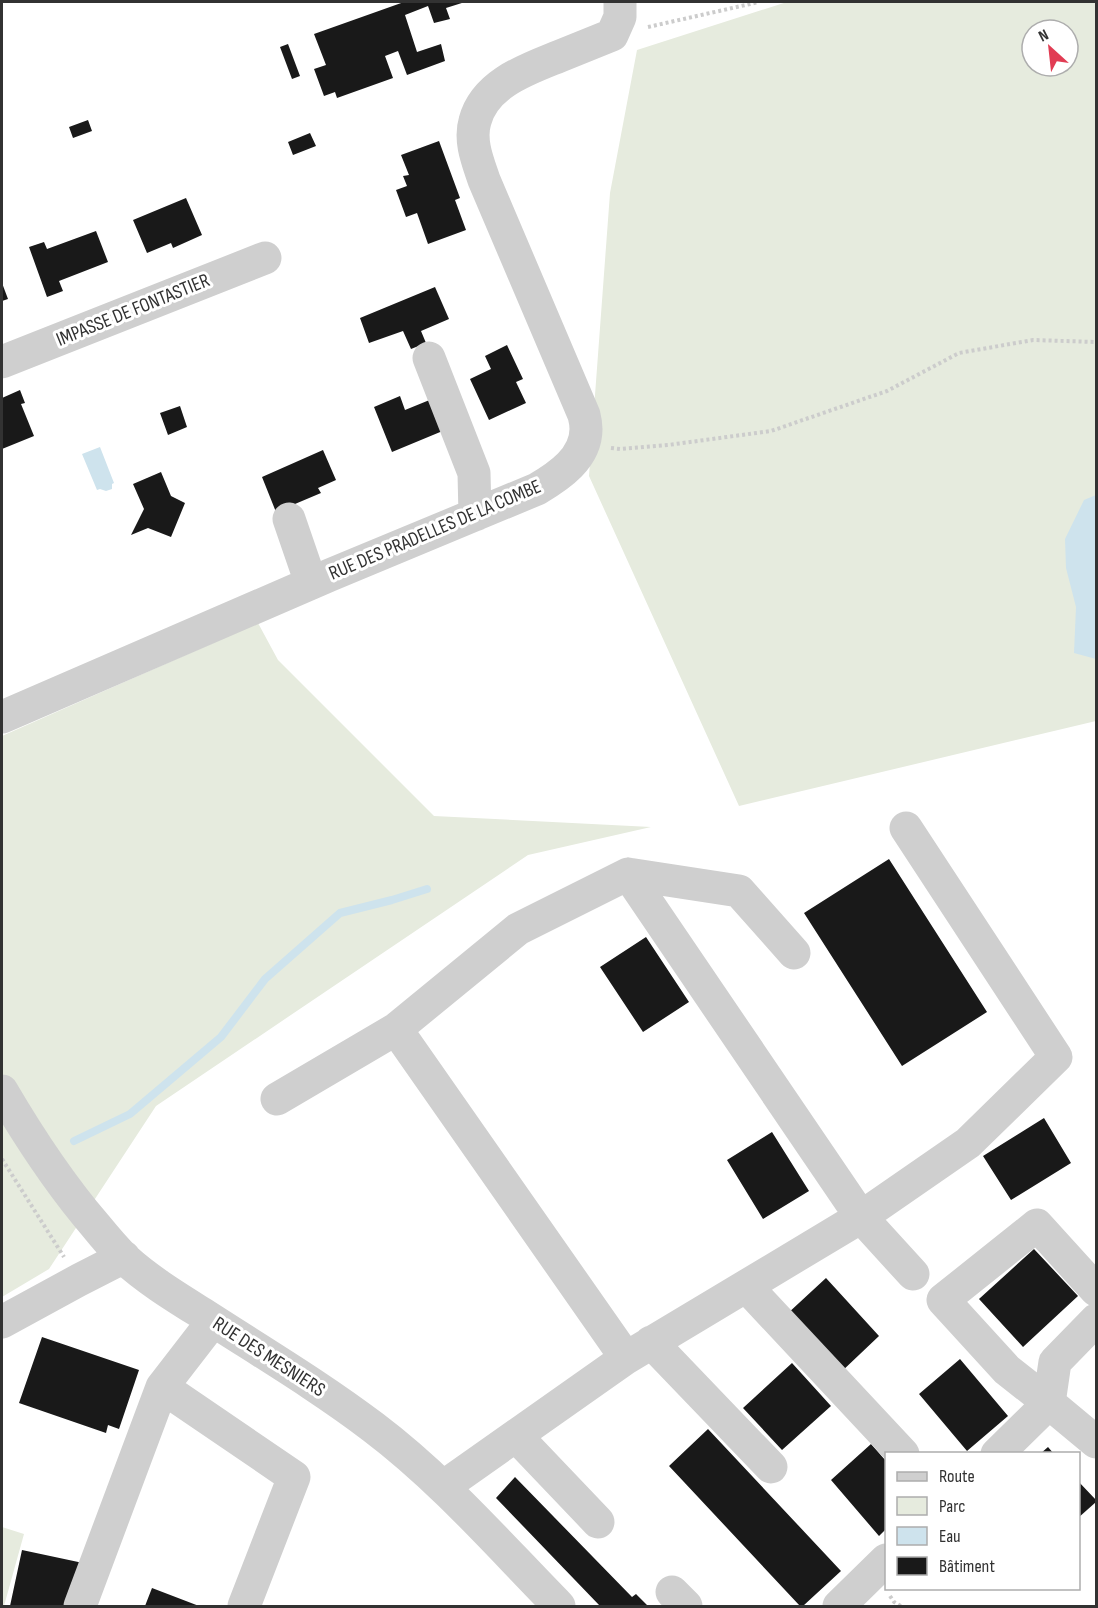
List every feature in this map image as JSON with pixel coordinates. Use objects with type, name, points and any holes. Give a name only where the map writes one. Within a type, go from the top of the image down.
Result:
[{"type":"street","points":[[584,443],[586,429],[584,415],[484,180],[476,157],[473,136],[475,120],[485,100],[499,86],[521,72],[612,35],[620,17],[620,2]]},
{"type":"street","name":"IMPASSE DE FONTASTIER","points":[[2,362],[265,258]]},
{"type":"street","points":[[429,358],[474,473],[475,514]]},
{"type":"street","name":"RUE DES PRADELLES DE LA COMBE","points":[[2,717],[311,583],[537,489],[556,477],[578,457],[584,443]]},
{"type":"street","points":[[289,519],[311,583]]},
{"type":"street","points":[[443,1487],[638,1350],[861,1217],[968,1143],[1056,1056],[906,828]]},
{"type":"street","points":[[628,874],[861,1217],[913,1274]]},
{"type":"street","points":[[277,1099],[396,1029],[518,929],[628,874],[739,891],[794,953]]},
{"type":"street","points":[[396,1029],[638,1350],[771,1467]]},
{"type":"street","name":"RUE DES MESNIERS","points":[[2,1091],[60,1181],[87,1216],[124,1257],[159,1286],[304,1378],[401,1449],[443,1487],[559,1606]]},
{"type":"street","points":[[1096,1290],[1037,1225],[943,1300],[1007,1370],[1096,1442]]},
{"type":"street","points":[[2,1322],[124,1257]]},
{"type":"street","points":[[746,1286],[901,1452]]},
{"type":"street","points":[[999,1452],[1049,1403],[1055,1362],[1096,1320]]},
{"type":"street","points":[[80,1606],[162,1387],[213,1321]]},
{"type":"street","points":[[162,1387],[294,1477],[244,1606]]},
{"type":"street","points":[[516,1436],[598,1522]]},
{"type":"street","points":[[839,1606],[885,1561]]},
{"type":"path","points":[[612,35],[759,2]]},
{"type":"path","points":[[584,443],[620,449],[771,431],[887,390],[960,353],[1033,340],[1096,342]]},
{"type":"path","points":[[2,1159],[79,1280]]},
{"type":"green space","points":[[787,2],[1096,2],[1096,721],[739,806],[589,476],[610,193],[637,50]]},
{"type":"green space","points":[[258,623],[278,660],[434,816],[651,827],[528,855],[156,1106],[49,1269],[2,1297],[2,736]]},
{"type":"green space","points":[[2,1527],[24,1534],[4,1606],[2,1606]]},
{"type":"water","points":[[100,447],[114,483],[112,489],[106,491],[97,490],[82,454]]},
{"type":"water","points":[[1096,495],[1096,659],[1074,653],[1076,607],[1066,568],[1065,539],[1084,500]]},
{"type":"building","points":[[404,2],[465,2],[446,8],[450,19],[434,23],[428,6],[405,15],[417,52],[441,44],[445,61],[407,75],[398,51],[385,56],[393,78],[337,98],[335,92],[324,96],[314,69],[326,65],[314,34]]},
{"type":"building","points":[[288,44],[300,76],[292,79],[280,47]]},
{"type":"building","points":[[88,120],[92,131],[73,138],[69,127]]},
{"type":"building","points":[[310,133],[316,146],[293,155],[288,142]]},
{"type":"building","points":[[439,141],[460,198],[455,200],[466,230],[428,244],[417,213],[406,217],[396,190],[407,186],[403,176],[409,175],[401,155]]},
{"type":"building","points":[[186,198],[202,235],[173,248],[171,243],[147,253],[133,220]]},
{"type":"building","points":[[96,231],[108,262],[59,281],[63,291],[47,297],[29,247],[44,242],[47,249]]},
{"type":"building","points":[[2,283],[8,299],[2,301]]},
{"type":"building","points":[[435,287],[449,319],[421,331],[426,343],[411,349],[403,331],[369,343],[360,318]]},
{"type":"building","points":[[507,345],[523,379],[516,382],[526,403],[489,420],[470,379],[491,369],[485,356]]},
{"type":"building","points":[[20,390],[25,403],[21,404],[34,436],[2,449],[2,398]]},
{"type":"building","points":[[400,396],[405,410],[432,399],[445,430],[392,452],[374,407]]},
{"type":"building","points":[[180,406],[187,427],[168,435],[160,413]]},
{"type":"building","points":[[323,450],[336,480],[318,488],[321,493],[276,512],[262,477]]},
{"type":"building","points":[[161,472],[171,496],[185,503],[171,537],[148,528],[131,535],[144,509],[133,484]]},
{"type":"building","points":[[889,859],[987,1012],[902,1066],[804,913]]},
{"type":"building","points":[[646,937],[689,1002],[643,1032],[600,967]]},
{"type":"building","points":[[1044,1118],[1071,1163],[1011,1200],[983,1156]]},
{"type":"building","points":[[772,1132],[809,1191],[763,1219],[727,1160]]},
{"type":"building","points":[[1034,1249],[1078,1296],[1023,1347],[979,1299]]},
{"type":"building","points":[[826,1278],[879,1336],[840,1373],[786,1315]]},
{"type":"building","points":[[42,1337],[139,1370],[119,1429],[108,1425],[106,1433],[19,1403]]},
{"type":"building","points":[[960,1359],[1008,1416],[967,1451],[919,1394]]},
{"type":"building","points":[[792,1363],[831,1406],[782,1450],[743,1408]]},
{"type":"building","points":[[708,1429],[841,1571],[803,1606],[800,1606],[669,1466]]},
{"type":"building","points":[[871,1444],[885,1460],[885,1530],[879,1536],[831,1480]]},
{"type":"building","points":[[1048,1447],[1052,1452],[1042,1452]]},
{"type":"building","points":[[515,1477],[632,1597],[636,1594],[648,1606],[600,1606],[496,1498]]},
{"type":"building","points":[[1080,1483],[1096,1500],[1080,1516]]},
{"type":"building","points":[[22,1550],[83,1563],[73,1606],[10,1606]]},
{"type":"building","points":[[152,1588],[199,1606],[145,1606]]},
{"type":"waterway","points":[[74,1141],[130,1114],[221,1037],[265,979],[340,913],[427,889]]}]
